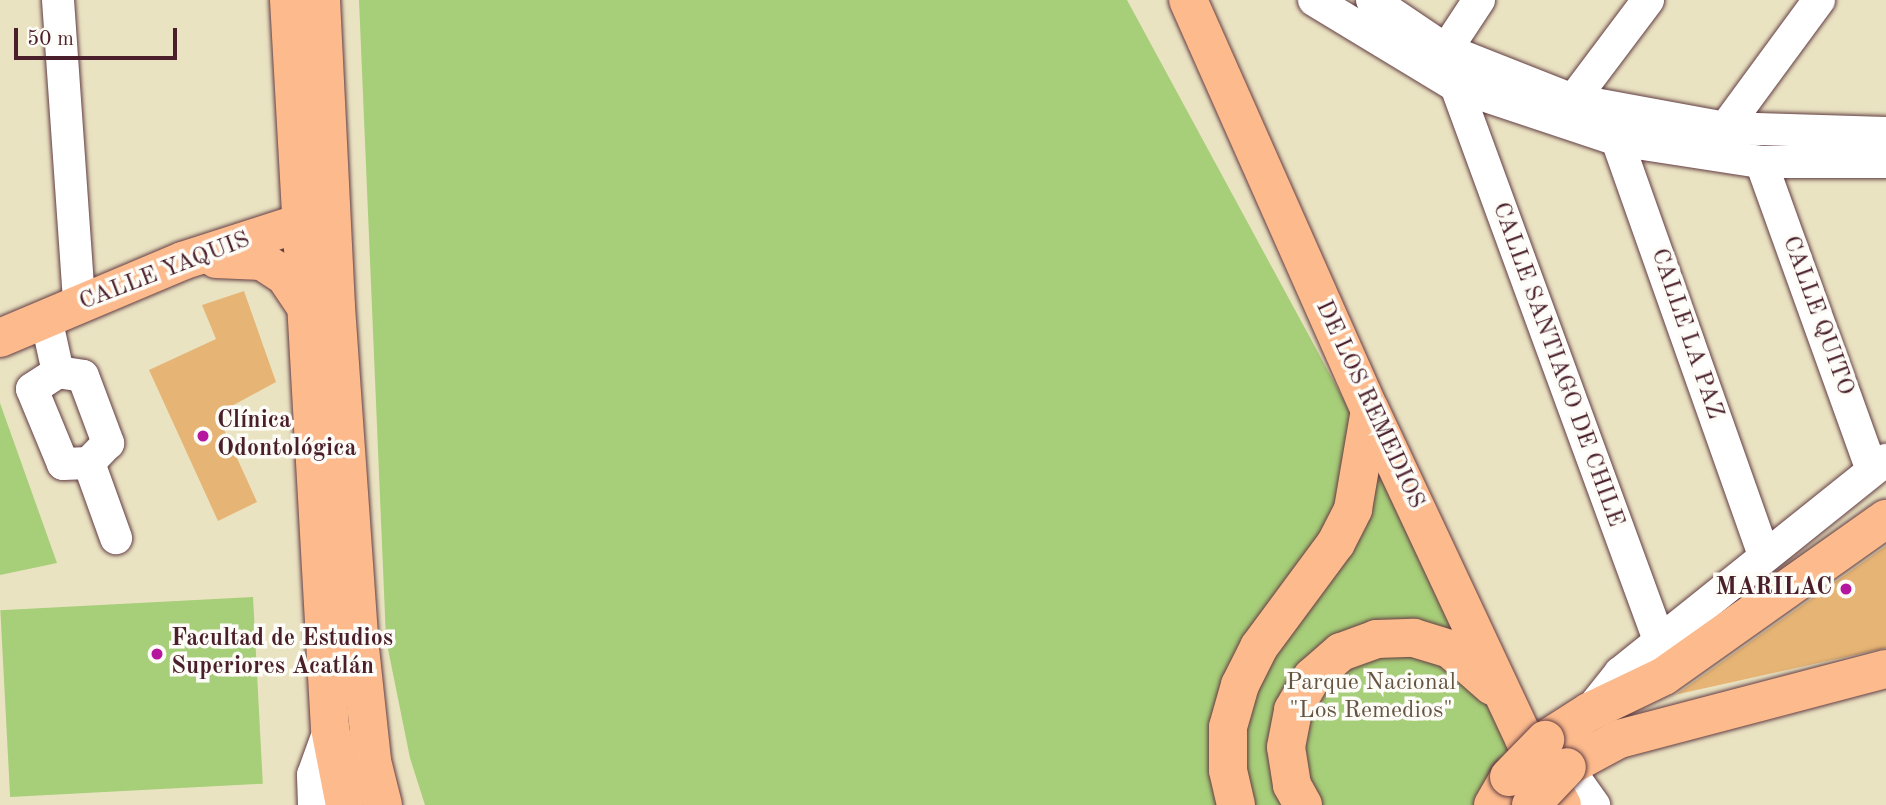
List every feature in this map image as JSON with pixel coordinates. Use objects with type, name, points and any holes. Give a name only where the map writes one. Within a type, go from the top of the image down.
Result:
[{"type":"main road","points":[[289,0],[317,218],[372,761],[383,805]]},
{"type":"main road","points":[[321,0],[317,218],[307,309],[330,728],[345,805]]},
{"type":"main road","name":"DE LOS REMEDIOS","points":[[1188,0],[1370,410],[1509,706],[1562,805]]},
{"type":"main road","name":"CALLE YAQUIS","points":[[0,338],[182,261],[317,218]]},
{"type":"main road","points":[[182,261],[262,261],[285,276],[307,309]]},
{"type":"main road","points":[[1236,805],[1228,770],[1228,727],[1240,685],[1259,647],[1336,543],[1353,509],[1370,410]]},
{"type":"main road","points":[[1511,796],[1556,753],[1589,712],[1664,676],[1886,519]]},
{"type":"main road","points":[[1303,805],[1292,785],[1286,747],[1293,710],[1312,677],[1341,652],[1376,639],[1414,638],[1450,649],[1480,672],[1509,706]]},
{"type":"main road","points":[[1556,753],[1886,669]]},
{"type":"street","points":[[58,0],[63,311],[58,372]]},
{"type":"street","points":[[1314,0],[1456,86],[1761,162],[1886,162]]},
{"type":"street","points":[[1372,0],[1446,50],[1570,113]]},
{"type":"street","points":[[1446,50],[1479,0]]},
{"type":"street","points":[[1570,113],[1648,0]]},
{"type":"street","points":[[1725,128],[1819,0]]},
{"type":"street","name":"CALLE SANTIAGO DE CHILE","points":[[1456,86],[1660,643]]},
{"type":"street","points":[[1619,126],[1886,133]]},
{"type":"street","name":"CALLE LA PAZ","points":[[1619,126],[1764,554]]},
{"type":"street","name":"CALLE QUITO","points":[[1761,162],[1879,465]]},
{"type":"street","points":[[58,372],[83,376],[108,443],[89,463],[63,464],[32,389],[58,372]]},
{"type":"street","points":[[89,463],[116,538]]},
{"type":"street","points":[[1589,712],[1620,673],[1660,643],[1764,554],[1879,465]]},
{"type":"street","points":[[314,805],[313,775],[330,728]]},
{"type":"street","points":[[1556,753],[1594,805]]},
{"type":"green space","name":"Parque Nacional \"Los Remedios\"","points":[[359,0],[1127,0],[1378,463],[1555,805],[425,805],[410,758],[386,639]]},
{"type":"green space","points":[[0,403],[57,563],[0,575]]},
{"type":"green space","points":[[253,597],[263,784],[10,797],[0,610]]},
{"type":"building","points":[[244,291],[276,382],[217,414],[257,502],[218,521],[149,370],[216,339],[202,305]]},
{"type":"building","name":"MARILAC","points":[[1886,546],[1886,648],[1674,695],[1677,694]]},
{"type":"place","name":"Clínica Odontológica","points":[[203,436]]},
{"type":"place","name":"MARILAC","points":[[1846,589]]},
{"type":"place","name":"Facultad de Estudios Superiores Acatlán","points":[[157,654]]}]
